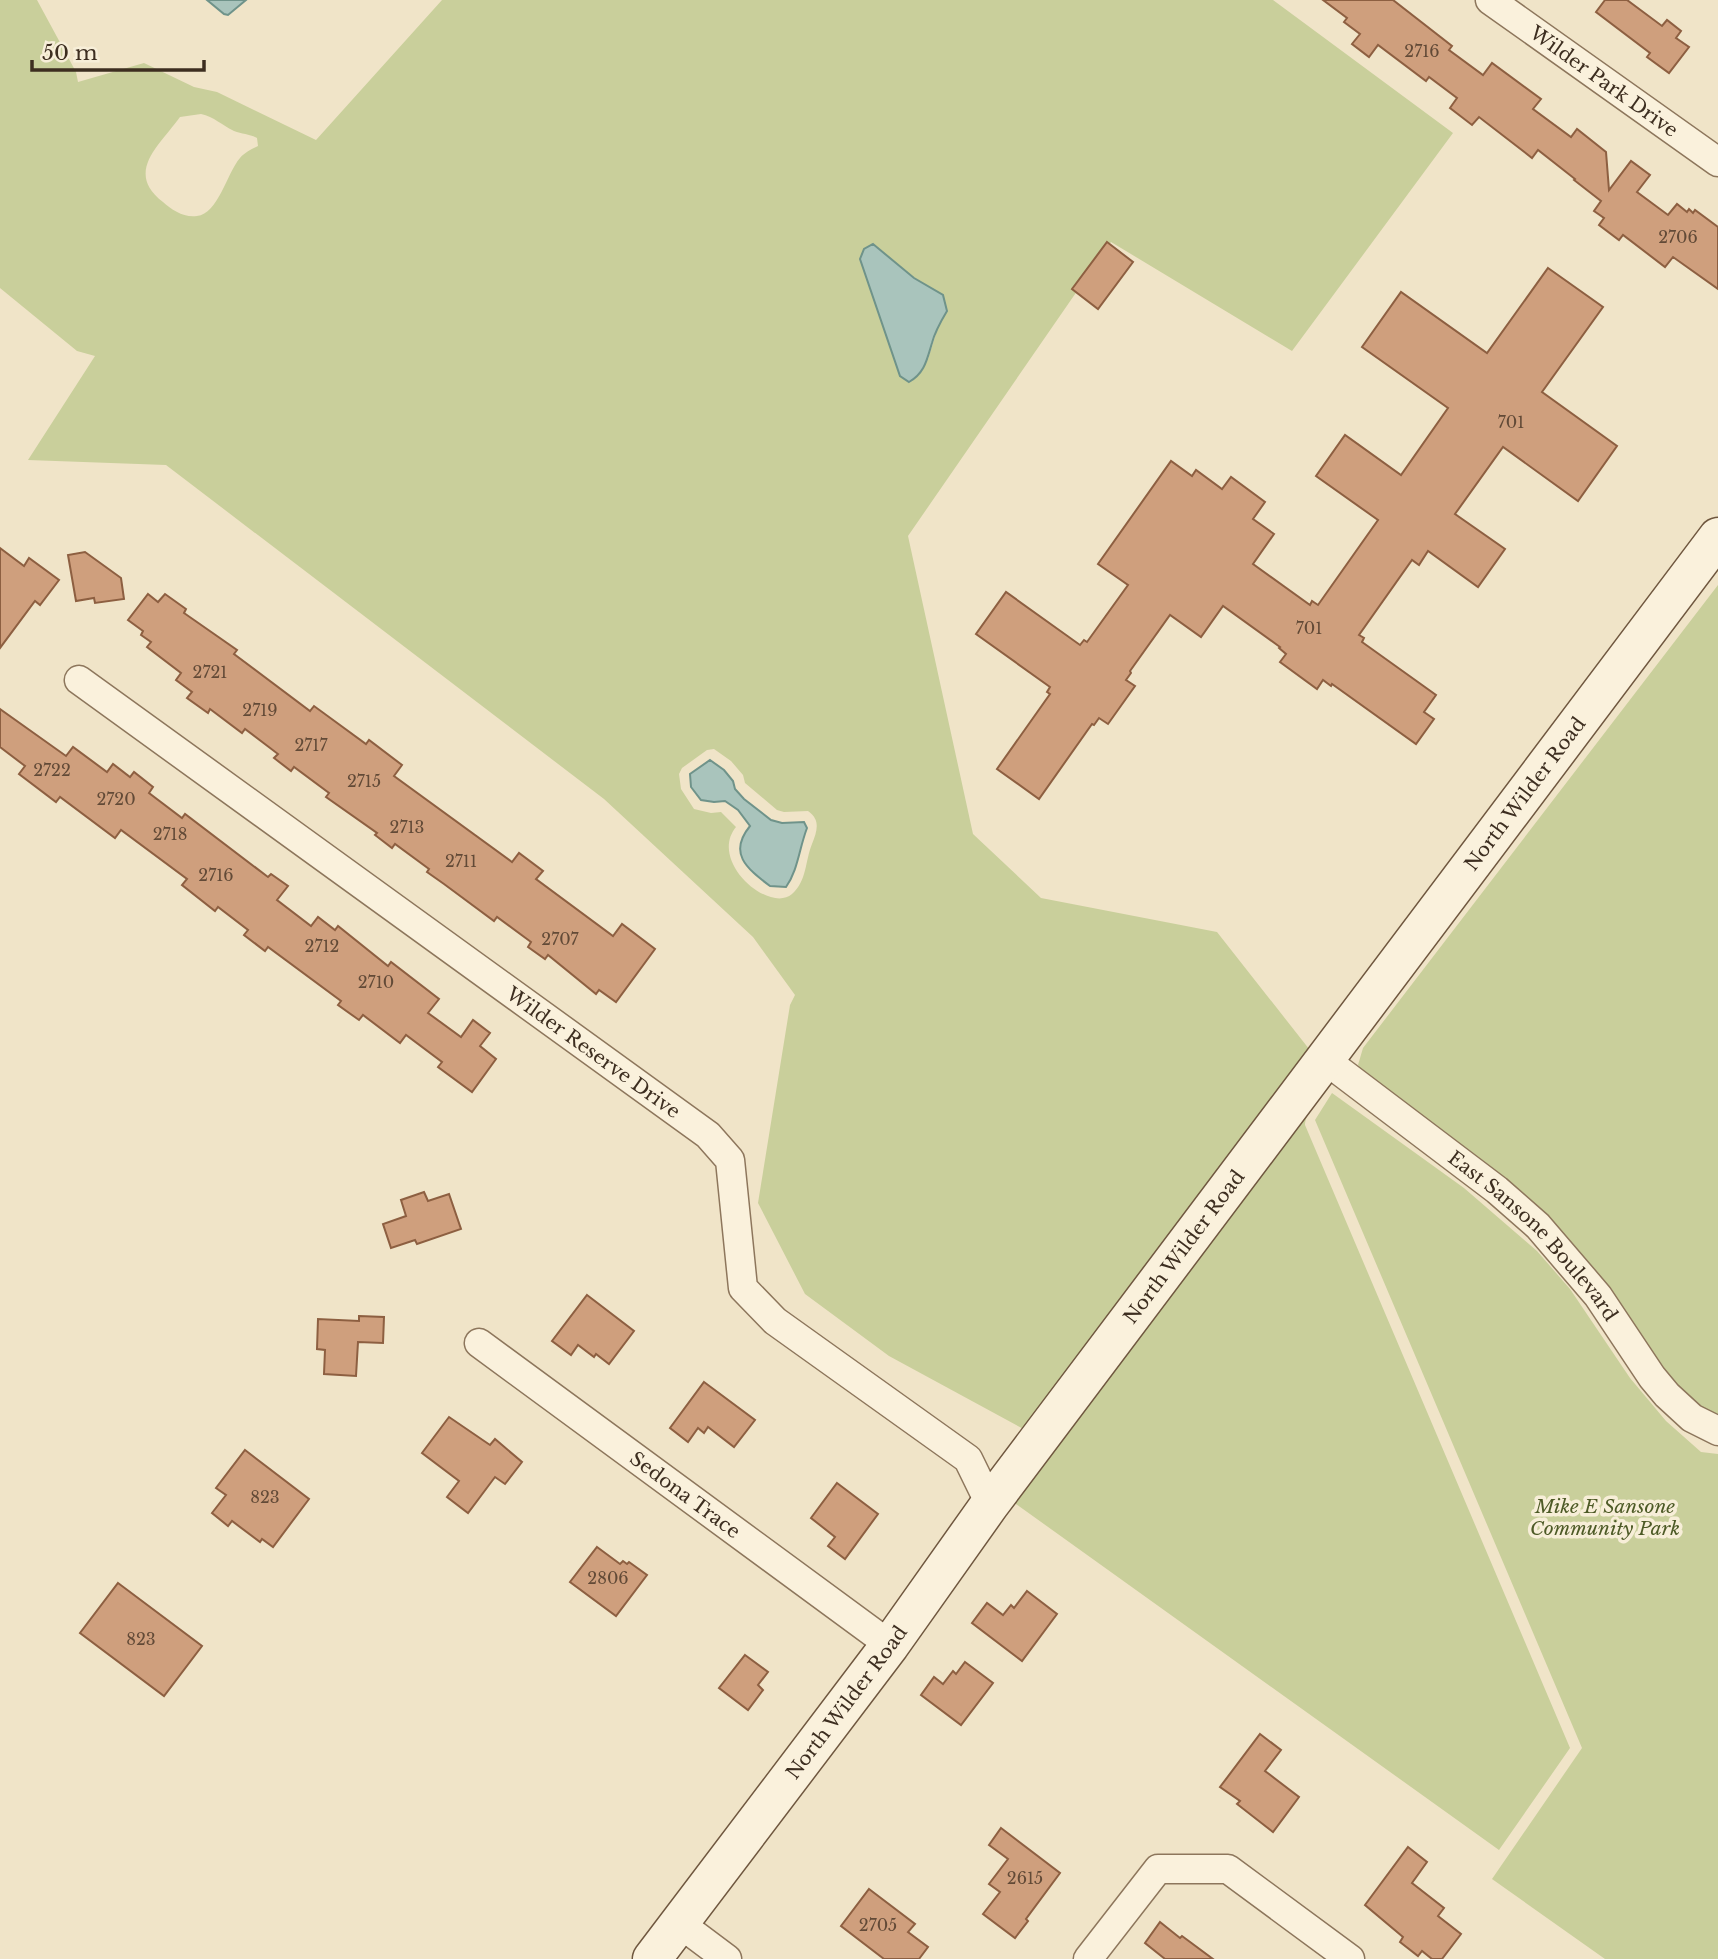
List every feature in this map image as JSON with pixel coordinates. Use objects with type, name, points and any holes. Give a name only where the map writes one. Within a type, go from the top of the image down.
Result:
[{"type":"street","name":"Wilder Park Drive","points":[[1490,0],[1718,162]]},
{"type":"street","name":"North Wilder Road","points":[[652,1959],[890,1645],[990,1504],[1718,537]]},
{"type":"street","name":"Wilder Reserve Drive","points":[[79,680],[708,1136],[730,1160],[743,1288],[775,1321],[968,1459],[990,1504]]},
{"type":"street","name":"East Sansone Boulevard","points":[[1324,1059],[1497,1190],[1538,1226],[1598,1296],[1667,1395],[1692,1418],[1718,1431]]},
{"type":"street","name":"Sedona Trace","points":[[479,1343],[890,1645]]},
{"type":"street","points":[[1088,1959],[1158,1869],[1228,1869],[1350,1959]]},
{"type":"street","points":[[678,1923],[727,1959]]},
{"type":"green space","points":[[0,0],[37,0],[76,72],[78,82],[144,63],[194,87],[217,92],[316,140],[442,0],[1273,0],[1453,133],[1292,351],[1111,242],[908,536],[973,834],[1041,898],[1217,932],[1313,1054],[1029,1432],[889,1356],[805,1294],[758,1203],[790,1005],[795,995],[753,937],[604,799],[166,465],[28,460],[95,356],[77,351],[0,288]],"holes":[[[201,114],[234,131],[257,138],[258,146],[240,158],[211,208],[197,216],[183,215],[152,191],[146,180],[146,169],[156,148],[180,117]],[[873,244],[947,311],[939,324],[928,359]],[[714,749],[731,761],[743,775],[745,783],[777,810],[808,811],[815,818],[816,830],[803,877],[792,894],[782,898],[770,897],[745,881],[735,868],[730,855],[729,840],[736,827],[721,812],[694,809],[681,789],[679,774],[682,768],[707,750]]]},
{"type":"green space","points":[[1718,556],[1718,569],[1355,1042],[1349,1064],[1357,1086],[1514,1206],[1557,1245],[1599,1297],[1661,1389],[1686,1413],[1718,1431],[1718,1443],[1700,1436],[1681,1421],[1642,1375],[1556,1254],[1528,1226],[1468,1175],[1338,1084],[1330,1083],[1324,1087],[1313,1103],[1305,1125],[1570,1748],[1499,1850],[1009,1499]]},
{"type":"green space","points":[[1718,585],[1718,1419],[1674,1388],[1630,1322],[1364,1076],[1358,1065],[1363,1048]]},
{"type":"green space","name":"Mike E Sansone Community Park","points":[[1332,1093],[1464,1188],[1537,1251],[1570,1289],[1630,1378],[1666,1421],[1701,1452],[1718,1454],[1718,1959],[1605,1959],[1492,1879],[1582,1748],[1315,1120]]},
{"type":"water","points":[[207,0],[246,0],[228,15]]},
{"type":"water","points":[[873,244],[914,278],[943,295],[947,311],[935,334],[925,365],[909,382],[900,376],[860,259],[864,249]]},
{"type":"water","points":[[710,760],[724,770],[744,799],[771,820],[782,823],[804,822],[807,828],[796,866],[786,887],[770,886],[747,866],[740,852],[740,844],[750,826],[738,810],[725,801],[701,800],[691,787],[690,774]]},
{"type":"building","points":[[1323,0],[1393,0],[1452,46],[1449,50],[1483,75],[1492,63],[1541,99],[1533,109],[1571,137],[1577,129],[1606,152],[1609,190],[1631,161],[1650,175],[1637,192],[1668,215],[1677,204],[1687,212],[1689,209],[1693,213],[1695,210],[1718,227],[1718,289],[1673,257],[1665,267],[1623,235],[1619,240],[1599,225],[1604,218],[1594,211],[1601,201],[1575,179],[1538,150],[1532,158],[1479,117],[1472,125],[1450,108],[1457,98],[1429,77],[1426,81],[1378,45],[1369,57],[1352,44],[1360,34],[1344,22],[1347,18]]},
{"type":"building","points":[[1605,0],[1627,0],[1662,26],[1667,20],[1681,31],[1676,38],[1689,47],[1669,73],[1647,57],[1650,53],[1596,12]]},
{"type":"building","points":[[1107,242],[1133,262],[1098,309],[1072,289]]},
{"type":"building","points":[[1548,268],[1603,307],[1542,392],[1617,446],[1578,501],[1503,447],[1455,514],[1505,549],[1478,587],[1428,551],[1419,565],[1412,560],[1359,635],[1364,638],[1362,642],[1436,695],[1424,712],[1434,719],[1416,744],[1332,684],[1331,686],[1323,680],[1317,689],[1280,662],[1286,654],[1280,647],[1223,606],[1201,637],[1170,615],[1130,671],[1126,680],[1135,686],[1108,724],[1099,718],[1092,724],[1039,799],[997,769],[1050,694],[1047,692],[1050,687],[976,634],[1006,592],[1080,645],[1084,640],[1087,642],[1128,585],[1098,564],[1171,461],[1192,476],[1196,470],[1222,489],[1231,477],[1265,502],[1253,519],[1274,534],[1253,564],[1310,605],[1312,601],[1318,605],[1378,520],[1316,476],[1345,435],[1401,475],[1448,408],[1362,347],[1401,292],[1487,353]]},
{"type":"building","points":[[0,548],[24,566],[29,558],[59,580],[40,605],[35,601],[0,648]]},
{"type":"building","points":[[85,552],[121,578],[124,599],[95,603],[94,598],[76,601],[68,555]]},
{"type":"building","points":[[148,594],[158,602],[165,594],[186,609],[184,613],[237,650],[234,654],[310,711],[314,706],[366,744],[369,740],[402,765],[394,776],[512,862],[519,853],[543,871],[536,879],[613,936],[622,924],[655,949],[616,1002],[599,990],[596,994],[548,955],[545,959],[528,947],[531,942],[497,917],[494,921],[427,872],[429,869],[395,844],[392,848],[375,835],[377,833],[326,797],[329,793],[294,767],[291,771],[274,758],[278,754],[245,729],[242,733],[210,709],[208,713],[187,698],[192,692],[176,680],[181,673],[147,647],[151,642],[141,635],[143,631],[128,620]]},
{"type":"building","points":[[0,709],[66,756],[73,747],[107,772],[113,764],[130,777],[134,772],[153,787],[149,793],[182,818],[185,814],[268,877],[271,874],[288,886],[277,900],[311,926],[318,917],[335,930],[338,926],[388,966],[391,962],[439,999],[428,1013],[461,1037],[473,1020],[490,1033],[480,1046],[496,1059],[472,1092],[438,1067],[442,1062],[406,1035],[400,1043],[363,1015],[359,1020],[338,1005],[341,1001],[268,947],[265,951],[244,935],[248,930],[218,907],[215,911],[182,885],[187,879],[121,830],[115,838],[60,797],[56,802],[19,774],[25,766],[0,747]]},
{"type":"building","points":[[424,1192],[428,1201],[449,1194],[461,1229],[417,1244],[415,1240],[391,1248],[383,1224],[406,1216],[401,1200]]},
{"type":"building","points":[[587,1295],[634,1331],[609,1364],[578,1345],[571,1355],[552,1341]]},
{"type":"building","points":[[359,1316],[384,1317],[383,1343],[358,1342],[356,1376],[324,1374],[325,1350],[317,1349],[318,1319],[359,1321]]},
{"type":"building","points":[[704,1382],[755,1420],[734,1447],[708,1427],[704,1433],[698,1428],[688,1442],[670,1428]]},
{"type":"building","points":[[449,1417],[490,1445],[495,1439],[522,1462],[505,1484],[495,1477],[468,1513],[447,1497],[459,1481],[422,1453]]},
{"type":"building","points":[[245,1450],[309,1499],[273,1547],[262,1539],[260,1542],[232,1521],[228,1526],[212,1513],[226,1495],[216,1488]]},
{"type":"building","points":[[837,1483],[878,1514],[845,1559],[828,1546],[835,1537],[811,1518]]},
{"type":"building","points":[[597,1547],[620,1564],[623,1561],[627,1564],[629,1562],[647,1575],[616,1616],[570,1582]]},
{"type":"building","points":[[118,1583],[202,1646],[164,1696],[80,1633]]},
{"type":"building","points":[[1027,1591],[1057,1614],[1022,1661],[972,1623],[987,1603],[1003,1615],[1011,1605],[1014,1608]]},
{"type":"building","points":[[745,1655],[768,1672],[758,1685],[763,1690],[748,1710],[719,1688]]},
{"type":"building","points":[[965,1662],[993,1683],[961,1725],[921,1695],[934,1677],[943,1684],[953,1671],[956,1674]]},
{"type":"building","points":[[1260,1734],[1281,1750],[1265,1771],[1299,1797],[1273,1832],[1237,1804],[1240,1801],[1220,1787]]},
{"type":"building","points":[[1001,1828],[1060,1873],[1015,1938],[983,1914],[1000,1892],[989,1884],[1008,1859],[989,1845]]},
{"type":"building","points":[[1408,1847],[1427,1862],[1412,1883],[1444,1908],[1438,1916],[1461,1934],[1442,1959],[1432,1959],[1422,1951],[1418,1956],[1400,1942],[1403,1937],[1365,1905]]},
{"type":"building","points":[[869,1889],[915,1924],[908,1932],[928,1947],[919,1959],[884,1959],[841,1926]]},
{"type":"building","points":[[1160,1922],[1213,1959],[1165,1959],[1145,1943]]}]
